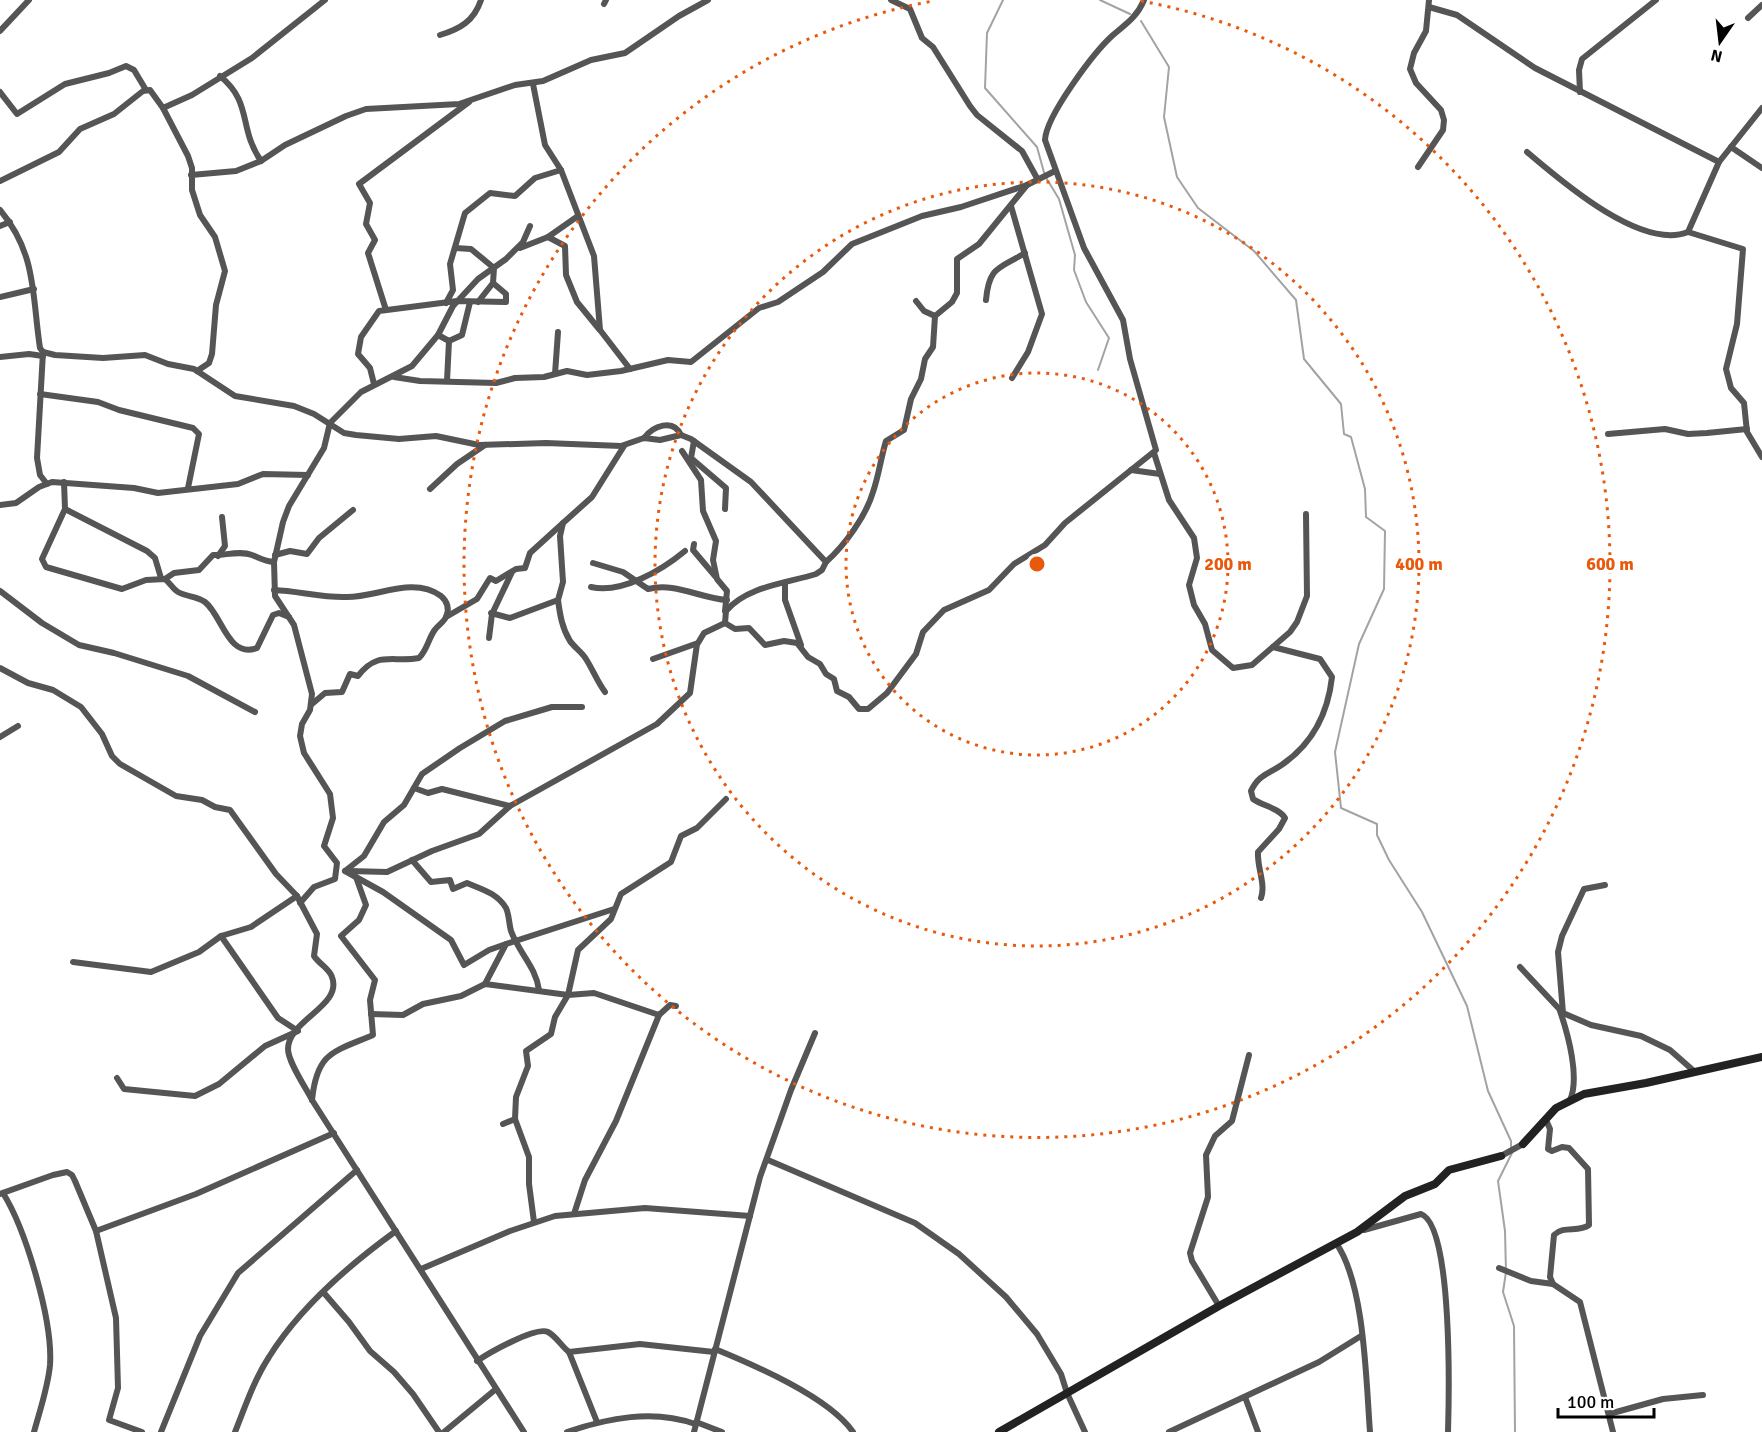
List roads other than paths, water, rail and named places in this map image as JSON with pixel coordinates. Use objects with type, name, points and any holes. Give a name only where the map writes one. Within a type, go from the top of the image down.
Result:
[{"type":"street","points":[[0,32],[29,0]]},
{"type":"street","points":[[163,108],[192,95],[252,58],[325,0]]},
{"type":"street","points":[[440,35],[464,26],[471,19],[481,0]]},
{"type":"street","points":[[191,175],[236,171],[261,161],[285,145],[366,109],[406,105],[447,106],[473,100],[515,85],[533,84],[591,60],[625,53],[680,15],[708,0]]},
{"type":"street","points":[[891,0],[910,9],[922,38],[933,47],[976,115],[1022,151],[1038,180]]},
{"type":"street","points":[[1144,0],[1135,17],[1113,35],[1082,70],[1050,123],[1045,140],[1084,248],[1123,320],[1130,359],[1155,441],[1154,453],[1160,474],[1172,505],[1194,538],[1197,558],[1188,585],[1189,592],[1205,624],[1212,650],[1230,666],[1242,669],[1252,665],[1294,626],[1306,600],[1308,555],[1306,514]]},
{"type":"street","points":[[1580,92],[1579,70],[1582,59],[1656,0]]},
{"type":"street","points":[[1418,167],[1443,130],[1444,120],[1441,110],[1416,83],[1410,69],[1414,53],[1426,31],[1429,3],[1457,15],[1530,65],[1719,162]]},
{"type":"street","points":[[1748,18],[1762,5]]},
{"type":"street","points":[[0,92],[17,114],[65,84],[126,66],[134,70],[146,90],[157,97],[188,156],[192,190],[200,215],[214,237],[225,271],[216,305],[212,354],[209,363],[197,371]]},
{"type":"street","points":[[220,76],[241,100],[250,144],[261,161]]},
{"type":"street","points":[[533,84],[545,145],[561,170],[594,256],[600,330]]},
{"type":"street","points":[[0,181],[59,152],[80,129],[124,108],[146,90]]},
{"type":"street","points":[[386,310],[368,253],[375,240],[366,224],[370,203],[359,184],[473,100]]},
{"type":"street","points":[[1688,232],[1719,162],[1762,108]]},
{"type":"street","points":[[1731,147],[1762,168]]},
{"type":"street","points":[[1527,152],[1567,187],[1619,220],[1657,233],[1680,235],[1688,232],[1738,245],[1745,252],[1740,273],[1734,346],[1726,369],[1731,388],[1744,404],[1747,429],[1762,458]]},
{"type":"street","points":[[446,303],[453,290],[450,264],[465,213],[490,193],[515,196],[535,178],[561,170]]},
{"type":"street","points":[[394,377],[420,381],[489,384],[567,371],[587,375],[630,369],[668,360],[691,362],[759,308],[778,302],[823,272],[846,248],[857,242],[922,216],[961,207],[1028,185],[1055,171]]},
{"type":"street","points":[[725,615],[728,608],[743,598],[816,574],[822,570],[826,561],[846,540],[869,502],[886,441],[904,430],[911,399],[921,379],[925,359],[933,346],[935,316],[955,298],[957,259],[979,244],[1028,185]]},
{"type":"street","points":[[1011,206],[1041,318],[1028,352],[1012,378]]},
{"type":"street","points":[[0,210],[10,222],[26,254],[34,288],[43,354],[38,466],[47,484]]},
{"type":"street","points":[[516,249],[548,237],[579,216]]},
{"type":"street","points":[[0,226],[10,222]]},
{"type":"street","points":[[311,705],[312,694],[290,617],[275,599],[274,590],[275,555],[289,506],[324,448],[330,423],[353,399],[374,384],[394,377],[412,366],[438,335],[458,301],[478,279],[516,249],[527,236],[530,226]]},
{"type":"street","points":[[548,237],[565,246],[566,275],[577,302],[630,369]]},
{"type":"street","points":[[455,248],[471,249],[494,268]]},
{"type":"street","points":[[986,300],[988,282],[993,272],[1025,253]]},
{"type":"street","points":[[478,302],[493,284],[494,268]]},
{"type":"street","points":[[374,384],[370,368],[358,354],[361,338],[379,311],[458,301],[506,302],[506,294],[493,284]]},
{"type":"street","points":[[0,297],[34,288]]},
{"type":"street","points":[[916,301],[924,311],[935,316]]},
{"type":"street","points":[[448,341],[462,335],[470,302]]},
{"type":"street","points":[[555,374],[558,332]]},
{"type":"street","points":[[438,335],[448,341]]},
{"type":"street","points":[[447,381],[448,341]]},
{"type":"street","points":[[0,357],[29,354],[103,358],[145,355],[168,364],[197,371],[234,396],[294,406],[330,423],[344,433],[356,435],[399,439],[436,436],[485,445],[624,446],[644,438],[652,429],[666,425],[677,429],[681,435],[694,441],[751,482],[826,561]]},
{"type":"street","points":[[40,394],[98,402],[119,410],[193,428],[199,434],[188,488]]},
{"type":"street","points":[[1608,434],[1665,429],[1688,434],[1747,429]]},
{"type":"street","points":[[644,438],[660,440],[681,435]]},
{"type":"street","points":[[694,441],[691,458],[726,488],[725,509]]},
{"type":"street","points":[[430,489],[457,464],[485,445]]},
{"type":"street","points":[[73,962],[151,972],[200,952],[221,936],[251,927],[257,920],[299,899],[314,887],[335,879],[336,863],[324,846],[333,818],[330,794],[304,753],[300,736],[302,724],[311,705],[321,695],[342,692],[350,674],[358,676],[375,662],[398,657],[418,658],[446,617],[477,600],[490,578],[496,581],[525,568],[530,553],[592,497],[624,446]]},
{"type":"street","points":[[682,451],[701,480],[703,511],[716,541],[713,560],[717,579]]},
{"type":"street","points":[[785,583],[784,600],[801,646],[808,657],[834,680],[837,691],[849,697],[859,710],[868,710],[887,693],[918,651],[924,632],[939,615],[989,590],[1014,564],[1045,545],[1065,523],[1154,453]]},
{"type":"street","points":[[1131,470],[1160,474]]},
{"type":"street","points":[[0,505],[16,503],[47,484],[64,482],[158,493],[238,484],[263,474],[308,475]]},
{"type":"street","points":[[64,482],[65,509],[42,559],[46,567],[122,590],[141,581],[199,570],[210,557],[218,555],[253,555],[263,562],[274,562]]},
{"type":"street","points":[[65,509],[147,551],[155,558],[163,578],[177,592],[204,601],[217,614],[234,644],[247,650],[257,648],[273,615],[279,613],[290,617]]},
{"type":"street","points":[[275,555],[290,551],[307,554],[320,538],[353,510]]},
{"type":"street","points":[[218,555],[225,546],[222,518]]},
{"type":"street","points":[[563,523],[560,536],[563,582],[558,600],[561,625],[567,631],[569,640],[586,657],[593,675],[605,692]]},
{"type":"street","points":[[694,543],[693,550],[728,591],[725,623]]},
{"type":"street","points":[[591,586],[603,589],[635,580],[668,565],[685,551]]},
{"type":"street","points":[[593,562],[623,572],[648,589],[662,586],[710,599],[726,600]]},
{"type":"street","points":[[489,638],[492,613],[512,572]]},
{"type":"street","points":[[274,590],[326,598],[358,597],[421,587],[445,599],[448,605],[446,617]]},
{"type":"street","points":[[0,591],[42,623],[79,645],[114,653],[188,676],[255,712]]},
{"type":"street","points":[[492,613],[510,618],[558,600]]},
{"type":"street","points":[[725,623],[735,629],[749,628],[765,645],[788,641],[801,646]]},
{"type":"street","points":[[345,871],[387,873],[412,860],[479,834],[510,806],[583,764],[637,738],[657,724],[690,693],[697,644],[704,633],[725,623]]},
{"type":"street","points":[[653,659],[697,644]]},
{"type":"street","points":[[1261,898],[1263,889],[1258,872],[1258,852],[1279,829],[1285,818],[1281,812],[1264,807],[1253,799],[1251,790],[1263,774],[1284,764],[1306,743],[1322,720],[1332,677],[1320,659],[1273,647]]},
{"type":"street","points":[[0,668],[19,680],[53,690],[81,707],[102,734],[115,761],[176,796],[202,800],[215,807],[230,810],[276,874],[299,899],[317,934],[315,956],[332,975],[335,988],[331,998],[312,1013],[298,1031],[288,1049],[312,1100],[524,1432]]},
{"type":"street","points":[[345,871],[364,856],[384,822],[404,806],[422,774],[505,721],[552,707],[582,707]]},
{"type":"street","points":[[0,737],[18,726]]},
{"type":"street","points":[[414,788],[428,793],[442,789],[510,806]]},
{"type":"street","points":[[534,1222],[529,1184],[529,1158],[515,1119],[516,1096],[528,1066],[526,1051],[551,1034],[555,1017],[568,995],[578,950],[611,919],[621,894],[671,862],[681,836],[697,828],[726,799]]},
{"type":"street","points":[[412,860],[432,882],[450,880],[453,890],[467,883],[491,892],[506,908],[516,943],[537,974],[539,990]]},
{"type":"street","points":[[345,871],[383,892],[451,940],[464,965],[489,950],[516,943],[529,935],[614,909]]},
{"type":"street","points":[[312,1100],[318,1068],[334,1051],[373,1035],[370,1000],[375,980],[341,936],[359,920],[366,905],[356,877]]},
{"type":"street","points":[[1570,1100],[1575,1086],[1571,1043],[1562,1012],[1557,960],[1559,944],[1584,889],[1605,885]]},
{"type":"street","points":[[221,936],[278,1018],[298,1031]]},
{"type":"street","points":[[485,984],[506,944]]},
{"type":"street","points":[[1520,967],[1562,1012],[1591,1025],[1641,1035],[1670,1050],[1696,1072]]},
{"type":"street","points":[[371,1014],[403,1015],[423,1004],[460,996],[485,984],[568,995],[594,993],[659,1016]]},
{"type":"street","points":[[573,1214],[585,1180],[616,1121],[659,1016],[670,1005],[676,1006]]},
{"type":"street","points":[[117,1078],[124,1089],[195,1096],[219,1084],[265,1046],[298,1031]]},
{"type":"street","points":[[694,1432],[750,1216],[791,1090],[816,1033]]},
{"type":"street","points":[[1219,1306],[1192,1261],[1190,1253],[1208,1197],[1206,1155],[1215,1136],[1232,1121],[1249,1055]]},
{"type":"street","points":[[999,1432],[1219,1306],[1357,1232],[1405,1196],[1436,1184],[1449,1170],[1501,1156],[1523,1144],[1556,1108],[1570,1100],[1595,1091],[1762,1057]]},
{"type":"street","points":[[503,1124],[515,1119]]},
{"type":"street","points":[[1546,1120],[1550,1129],[1548,1149],[1552,1151],[1566,1147],[1573,1150],[1588,1169],[1589,1189],[1589,1225],[1584,1228],[1562,1229],[1554,1234],[1550,1269],[1553,1284]]},
{"type":"street","points":[[96,1231],[206,1190],[333,1133]]},
{"type":"street","points":[[768,1160],[915,1222],[959,1254],[1020,1311],[1061,1374],[1085,1432]]},
{"type":"street","points":[[161,1432],[197,1344],[238,1273],[357,1170]]},
{"type":"street","points":[[34,1432],[50,1368],[48,1341],[32,1262],[17,1221],[1,1194],[33,1181],[67,1172],[75,1181],[96,1231],[111,1287],[119,1349],[118,1388],[109,1420],[142,1432]]},
{"type":"street","points":[[421,1269],[534,1222],[573,1214],[645,1208],[750,1216]]},
{"type":"street","points":[[1357,1232],[1421,1214],[1431,1220],[1441,1257],[1446,1314],[1450,1380],[1448,1432]]},
{"type":"street","points":[[235,1432],[268,1358],[291,1324],[371,1249],[396,1231]]},
{"type":"street","points":[[1336,1244],[1347,1263],[1355,1290],[1370,1432]]},
{"type":"street","points":[[1499,1269],[1531,1281],[1553,1284],[1580,1302],[1613,1432]]},
{"type":"street","points":[[324,1293],[370,1351],[400,1379],[429,1415],[439,1432]]},
{"type":"street","points":[[477,1360],[535,1332],[550,1332],[569,1352],[597,1422]]},
{"type":"street","points":[[1169,1432],[1319,1362],[1361,1336]]},
{"type":"street","points":[[569,1352],[640,1344],[714,1350],[755,1366],[814,1400],[853,1432]]},
{"type":"street","points":[[444,1432],[496,1389]]},
{"type":"street","points":[[1609,1414],[1663,1399],[1703,1395]]},
{"type":"street","points":[[1245,1397],[1258,1432]]},
{"type":"street","points":[[567,1432],[597,1422],[619,1418],[662,1417],[679,1418],[722,1432]]},
{"type":"waterway","points":[[1003,0],[987,33],[985,88],[1037,147],[1045,176],[1059,199],[1075,255],[1074,270],[1086,302],[1109,338],[1098,370]]},
{"type":"waterway","points":[[1100,0],[1130,14]]},
{"type":"waterway","points":[[1141,21],[1169,67],[1164,117],[1177,177],[1198,208],[1254,251],[1296,300],[1304,359],[1341,404],[1344,434],[1351,437],[1365,489],[1366,517],[1385,531],[1384,589],[1359,644],[1335,752],[1341,808],[1377,824],[1377,835],[1389,860],[1422,912],[1467,1006],[1488,1091],[1511,1141],[1511,1147]]},
{"type":"waterway","points":[[1512,1153],[1498,1181],[1505,1231],[1506,1272],[1503,1292],[1514,1326],[1515,1432]]}]
